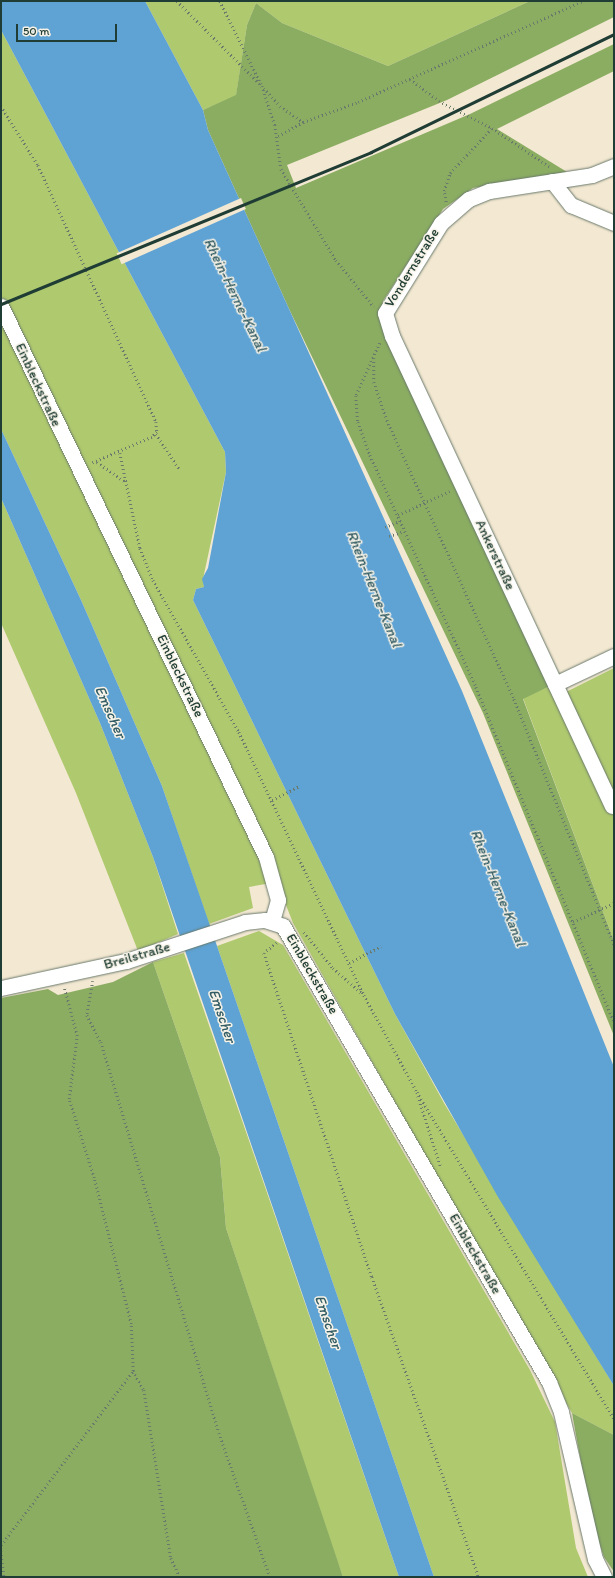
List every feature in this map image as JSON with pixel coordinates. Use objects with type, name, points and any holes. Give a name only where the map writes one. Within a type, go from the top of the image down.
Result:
[{"type":"street","name":"Vondernstraße","points":[[434,426],[385,321],[388,305],[448,214],[489,191],[559,180],[614,166]]},
{"type":"street","points":[[559,180],[571,205],[614,223]]},
{"type":"street","name":"Einbleckstraße","points":[[1,306],[266,857],[278,900],[272,921],[283,926],[290,936],[549,1382],[561,1412],[595,1559],[604,1577]]},
{"type":"street","name":"Ankerstraße","points":[[434,426],[612,806]]},
{"type":"street","points":[[556,684],[614,656]]},
{"type":"street","name":"Breilstraße","points":[[1,988],[95,968],[161,950],[256,920],[272,921]]},
{"type":"path","points":[[177,1],[280,106],[303,122]]},
{"type":"path","points":[[220,1],[262,86],[278,136],[281,169],[296,197],[349,278],[385,321],[374,356],[360,383],[356,407],[370,455],[476,687],[614,1022]]},
{"type":"path","points":[[278,136],[303,122],[410,79],[583,1]]},
{"type":"path","points":[[410,79],[466,117],[492,128],[559,180]]},
{"type":"path","points":[[1,106],[38,165],[155,419],[156,434],[180,470]]},
{"type":"path","points":[[448,214],[444,192],[450,173],[492,128]]},
{"type":"path","points":[[374,356],[374,382],[381,403],[514,699],[614,944]]},
{"type":"path","points":[[80,468],[120,453],[156,434]]},
{"type":"path","points":[[120,453],[140,548],[153,580],[239,732],[364,995],[417,1092],[614,1418]]},
{"type":"path","points":[[96,462],[126,482]]},
{"type":"path","points":[[398,515],[462,484]]},
{"type":"path","points":[[385,527],[400,521]]},
{"type":"path","points":[[389,536],[404,531]]},
{"type":"path","points":[[271,800],[300,786]]},
{"type":"path","points":[[573,922],[614,903]]},
{"type":"path","points":[[364,995],[333,968],[307,934],[302,932],[290,936],[264,953],[372,1277],[479,1577]]},
{"type":"path","points":[[349,963],[381,946]]},
{"type":"path","points":[[95,968],[88,1015],[101,1042],[219,1433],[270,1577]]},
{"type":"path","points":[[61,975],[77,1036],[69,1099],[94,1178],[131,1324],[133,1371],[144,1390],[171,1558],[180,1577]]},
{"type":"path","points":[[417,1092],[442,1172]]},
{"type":"path","points":[[1,1545],[133,1371]]},
{"type":"path","points":[[1,1551],[4,1577]]},
{"type":"green space","points":[[145,1],[530,1],[388,66],[282,23],[256,3],[247,25],[236,96],[203,110]]},
{"type":"green space","points":[[530,1],[614,1],[614,17],[447,100],[287,165],[296,188],[470,114],[614,44],[614,71],[497,129],[567,172],[473,188],[443,209],[383,301],[380,318],[550,686],[523,699],[614,941],[614,1036],[483,713],[290,311],[208,130],[203,110],[236,95],[247,25],[256,3],[282,23],[388,66]]},
{"type":"green space","points":[[1,30],[225,452],[226,472],[203,579],[204,587],[196,589],[193,600],[395,1014],[444,1103],[614,1386],[614,1435],[572,1413],[293,923],[277,882],[249,887],[253,908],[209,924],[162,786],[81,600],[1,429]]},
{"type":"green space","points":[[1,498],[100,723],[153,857],[178,934],[138,951],[76,793],[1,623]]},
{"type":"green space","points":[[614,668],[614,941],[523,698],[550,686],[566,692]]},
{"type":"green space","points":[[259,931],[283,945],[530,1370],[555,1422],[576,1548],[588,1577],[434,1577],[217,946]]},
{"type":"green space","points":[[184,953],[399,1577],[343,1577],[334,1552],[226,1228],[220,1157],[153,962]]},
{"type":"green space","points":[[153,962],[220,1157],[226,1228],[343,1577],[1,1577],[1,998],[48,989],[58,995],[113,982]]},
{"type":"green space","points":[[572,1413],[614,1435],[614,1572],[604,1557],[592,1523]]},
{"type":"water","name":"Rhein-Herne-Kanal","points":[[1,1],[145,1],[203,110],[208,130],[462,691],[614,1067],[614,1386],[498,1197],[395,1014],[193,600],[196,589],[204,587],[202,579],[208,568],[226,472],[225,452],[1,30]]},
{"type":"water","name":"Emscher","points":[[1,429],[81,600],[162,786],[434,1577],[399,1577],[153,857],[100,723],[1,498]]},
{"type":"pier","points":[[241,198],[246,209],[122,264],[117,253]]},
{"type":"railway","points":[[1,304],[371,152],[614,34]]}]
